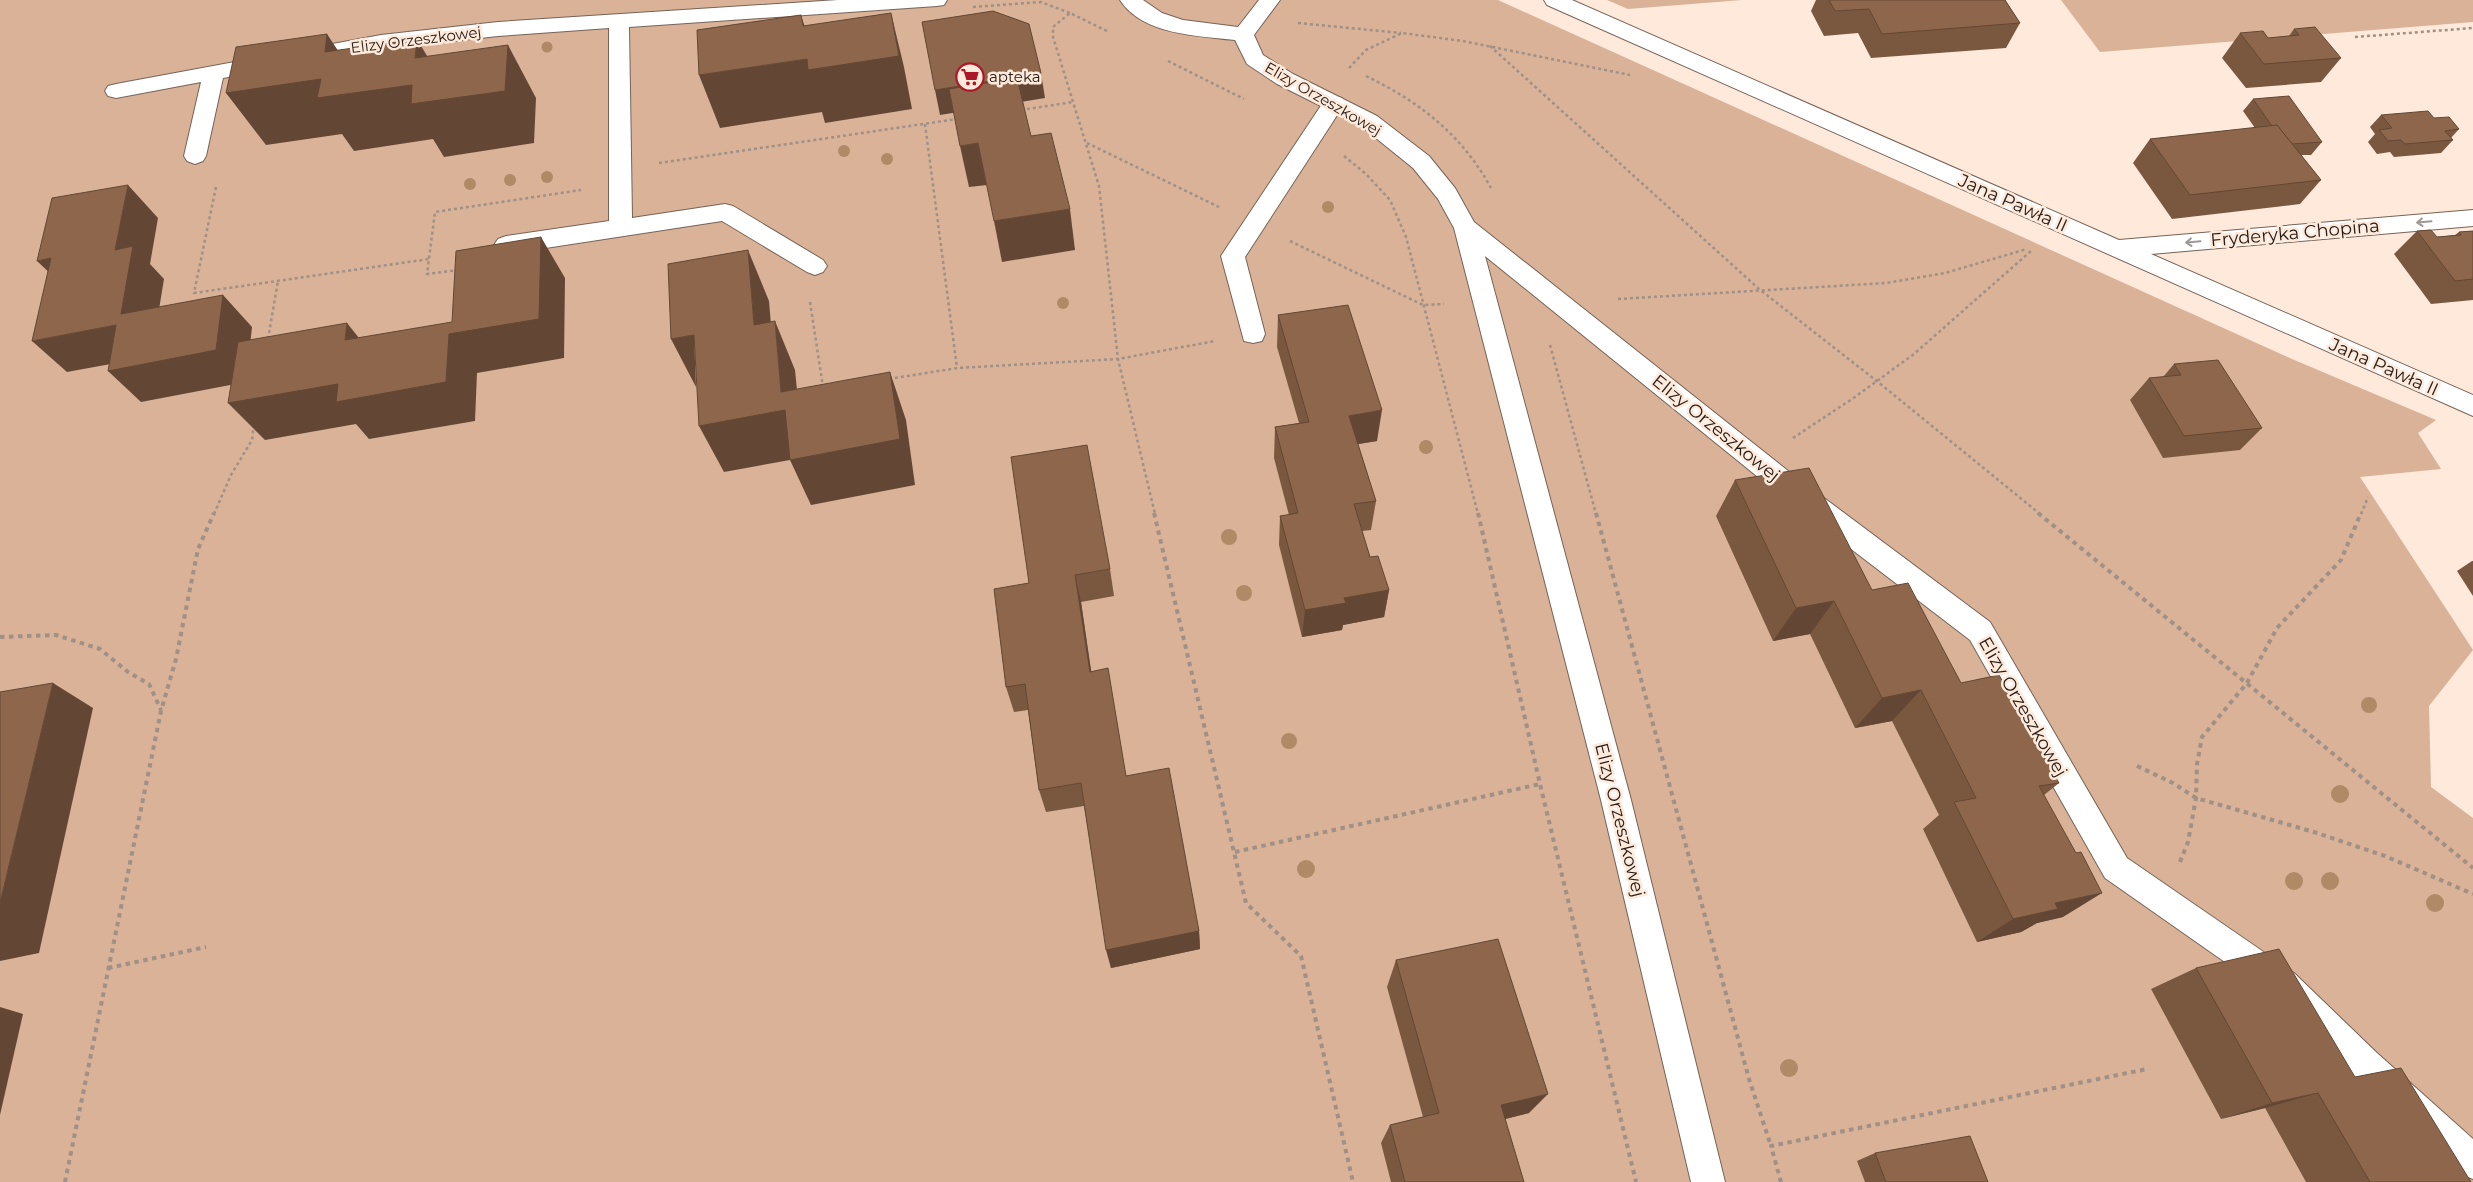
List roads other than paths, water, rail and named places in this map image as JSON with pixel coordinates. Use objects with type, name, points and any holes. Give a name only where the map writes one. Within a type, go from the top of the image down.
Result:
[{"type":"street","name":"Elizy Orzeszkowej","points":[[116,91],[381,42],[498,29],[937,0]]},
{"type":"street","points":[[1130,0],[1138,9],[1172,25],[1243,34],[1270,0]]},
{"type":"street","name":"Jana Pawła II","points":[[1554,0],[2473,406]]},
{"type":"street","points":[[619,21],[621,227]]},
{"type":"street","name":"Elizy Orzeszkowej","points":[[1243,34],[1254,58],[1285,79],[1369,121],[1421,162],[1447,194],[1466,228],[1616,800],[1708,1182]]},
{"type":"street","points":[[195,156],[214,73]]},
{"type":"street","points":[[1253,334],[1233,256],[1334,103]]},
{"type":"street","points":[[480,249],[725,212],[815,266]]},
{"type":"street","name":"Fryderyka Chopina","points":[[2117,248],[2473,218]]},
{"type":"street","name":"Elizy Orzeszkowej","points":[[1466,228],[1757,462],[1980,631],[2116,868],[2283,984],[2365,1065],[2473,1162]]},
{"type":"place","name":"apteka","points":[[970,77]]}]
